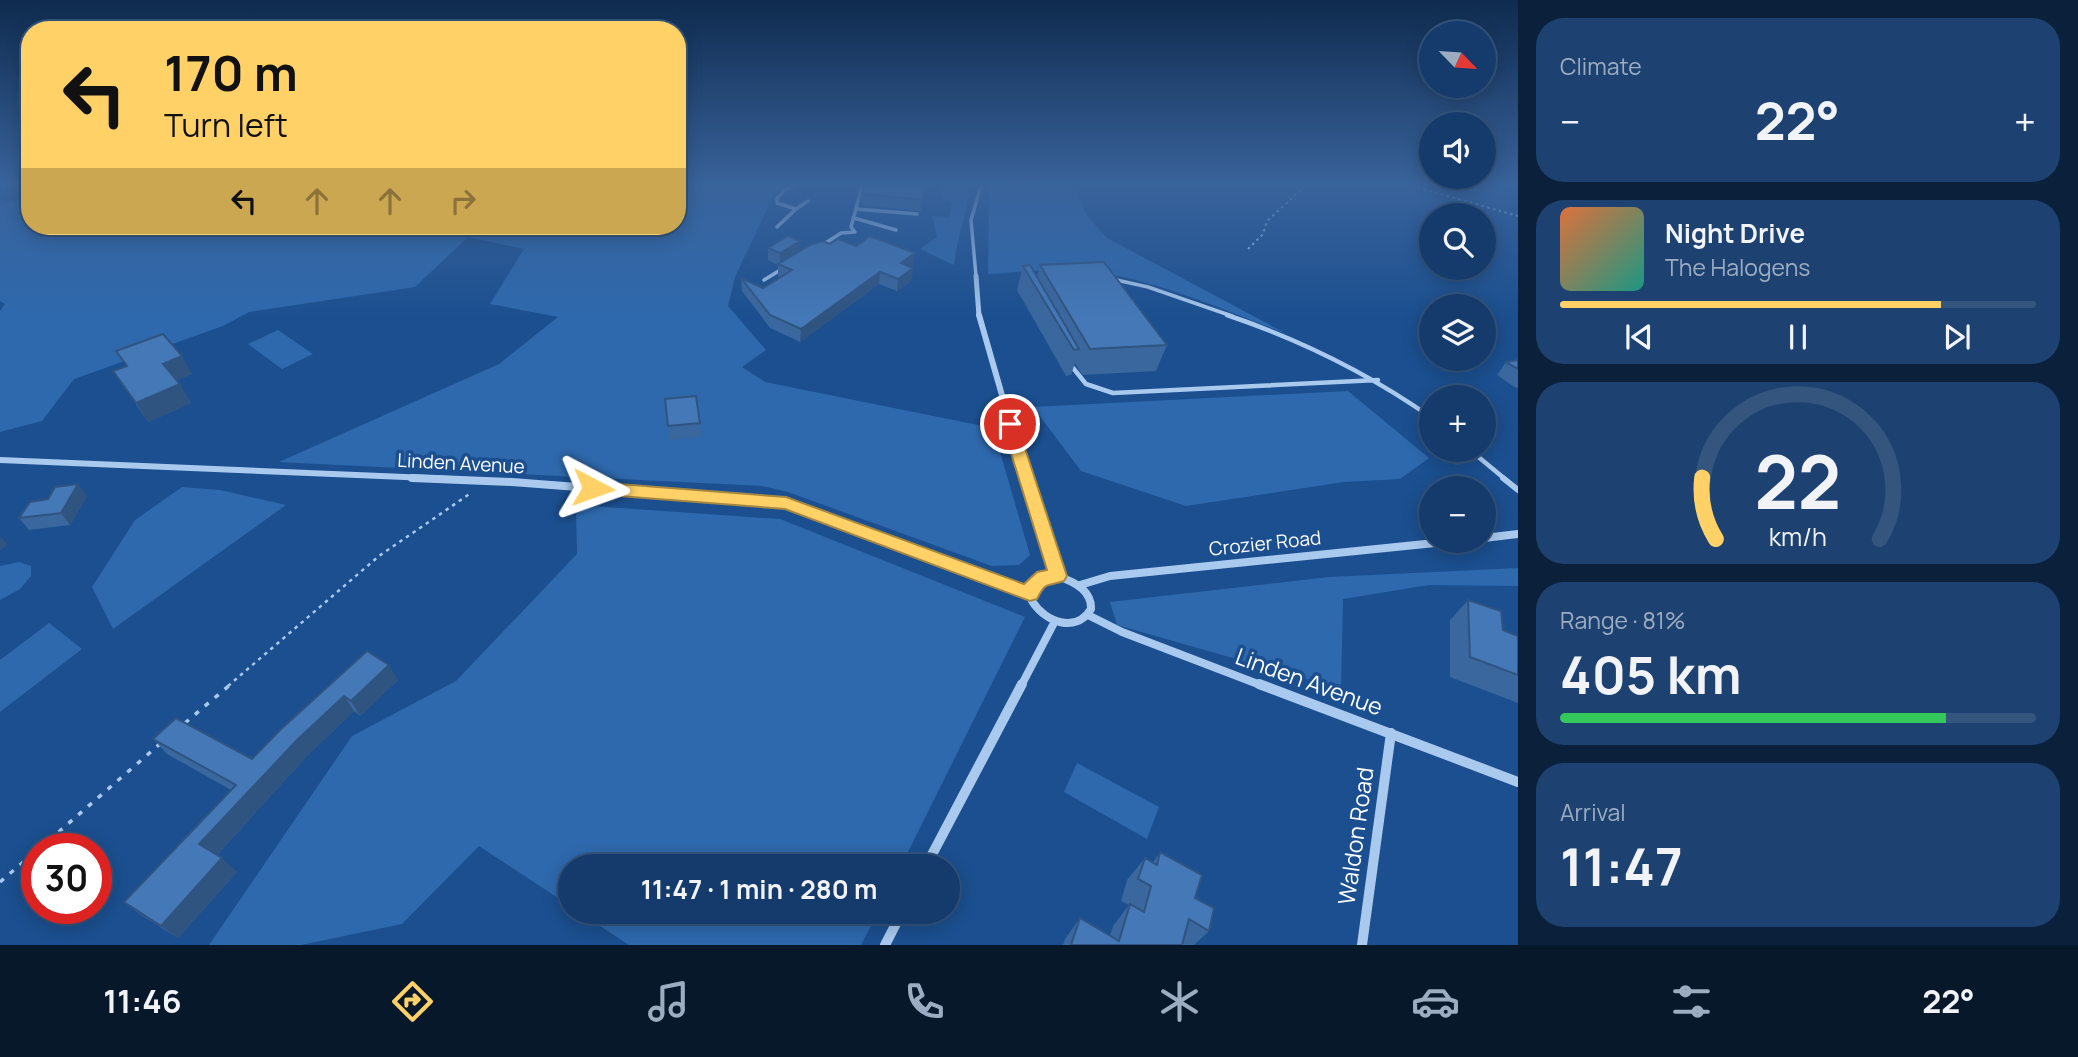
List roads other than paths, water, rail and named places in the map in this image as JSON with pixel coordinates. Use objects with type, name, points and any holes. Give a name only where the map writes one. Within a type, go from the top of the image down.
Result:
[{"type":"street","points":[[976,276],[978,312],[1029,491],[1058,576]]},
{"type":"street","name":"Linden Avenue","points":[[0,460],[489,481],[786,503],[1030,594]]},
{"type":"street","points":[[1496,537],[1518,534]]},
{"type":"street","name":"Crozier Road","points":[[1080,585],[1110,576],[1419,545]]},
{"type":"street","points":[[1058,576],[1080,585],[1088,595],[1092,606],[1088,615],[1080,621],[1055,621],[1042,614],[1034,605],[1030,594],[1034,584],[1043,577],[1058,576]]},
{"type":"street","name":"Linden Avenue","points":[[1088,615],[1122,632],[1518,782]]},
{"type":"street","points":[[932,854],[1055,621]]},
{"type":"street","name":"Waldon Road","points":[[1362,945],[1391,733]]},
{"type":"street","points":[[885,945],[896,924]]},
{"type":"lane","points":[[819,247],[841,233],[855,232],[853,230]]},
{"type":"lane","points":[[972,230],[976,276]]},
{"type":"lane","points":[[764,280],[786,267]]},
{"type":"lane","points":[[1099,277],[1150,288],[1295,339],[1337,357],[1378,380],[1419,409]]},
{"type":"lane","points":[[1066,356],[1079,380],[1090,388],[1113,393],[1378,380]]},
{"type":"lane","points":[[1484,462],[1518,490]]}]
